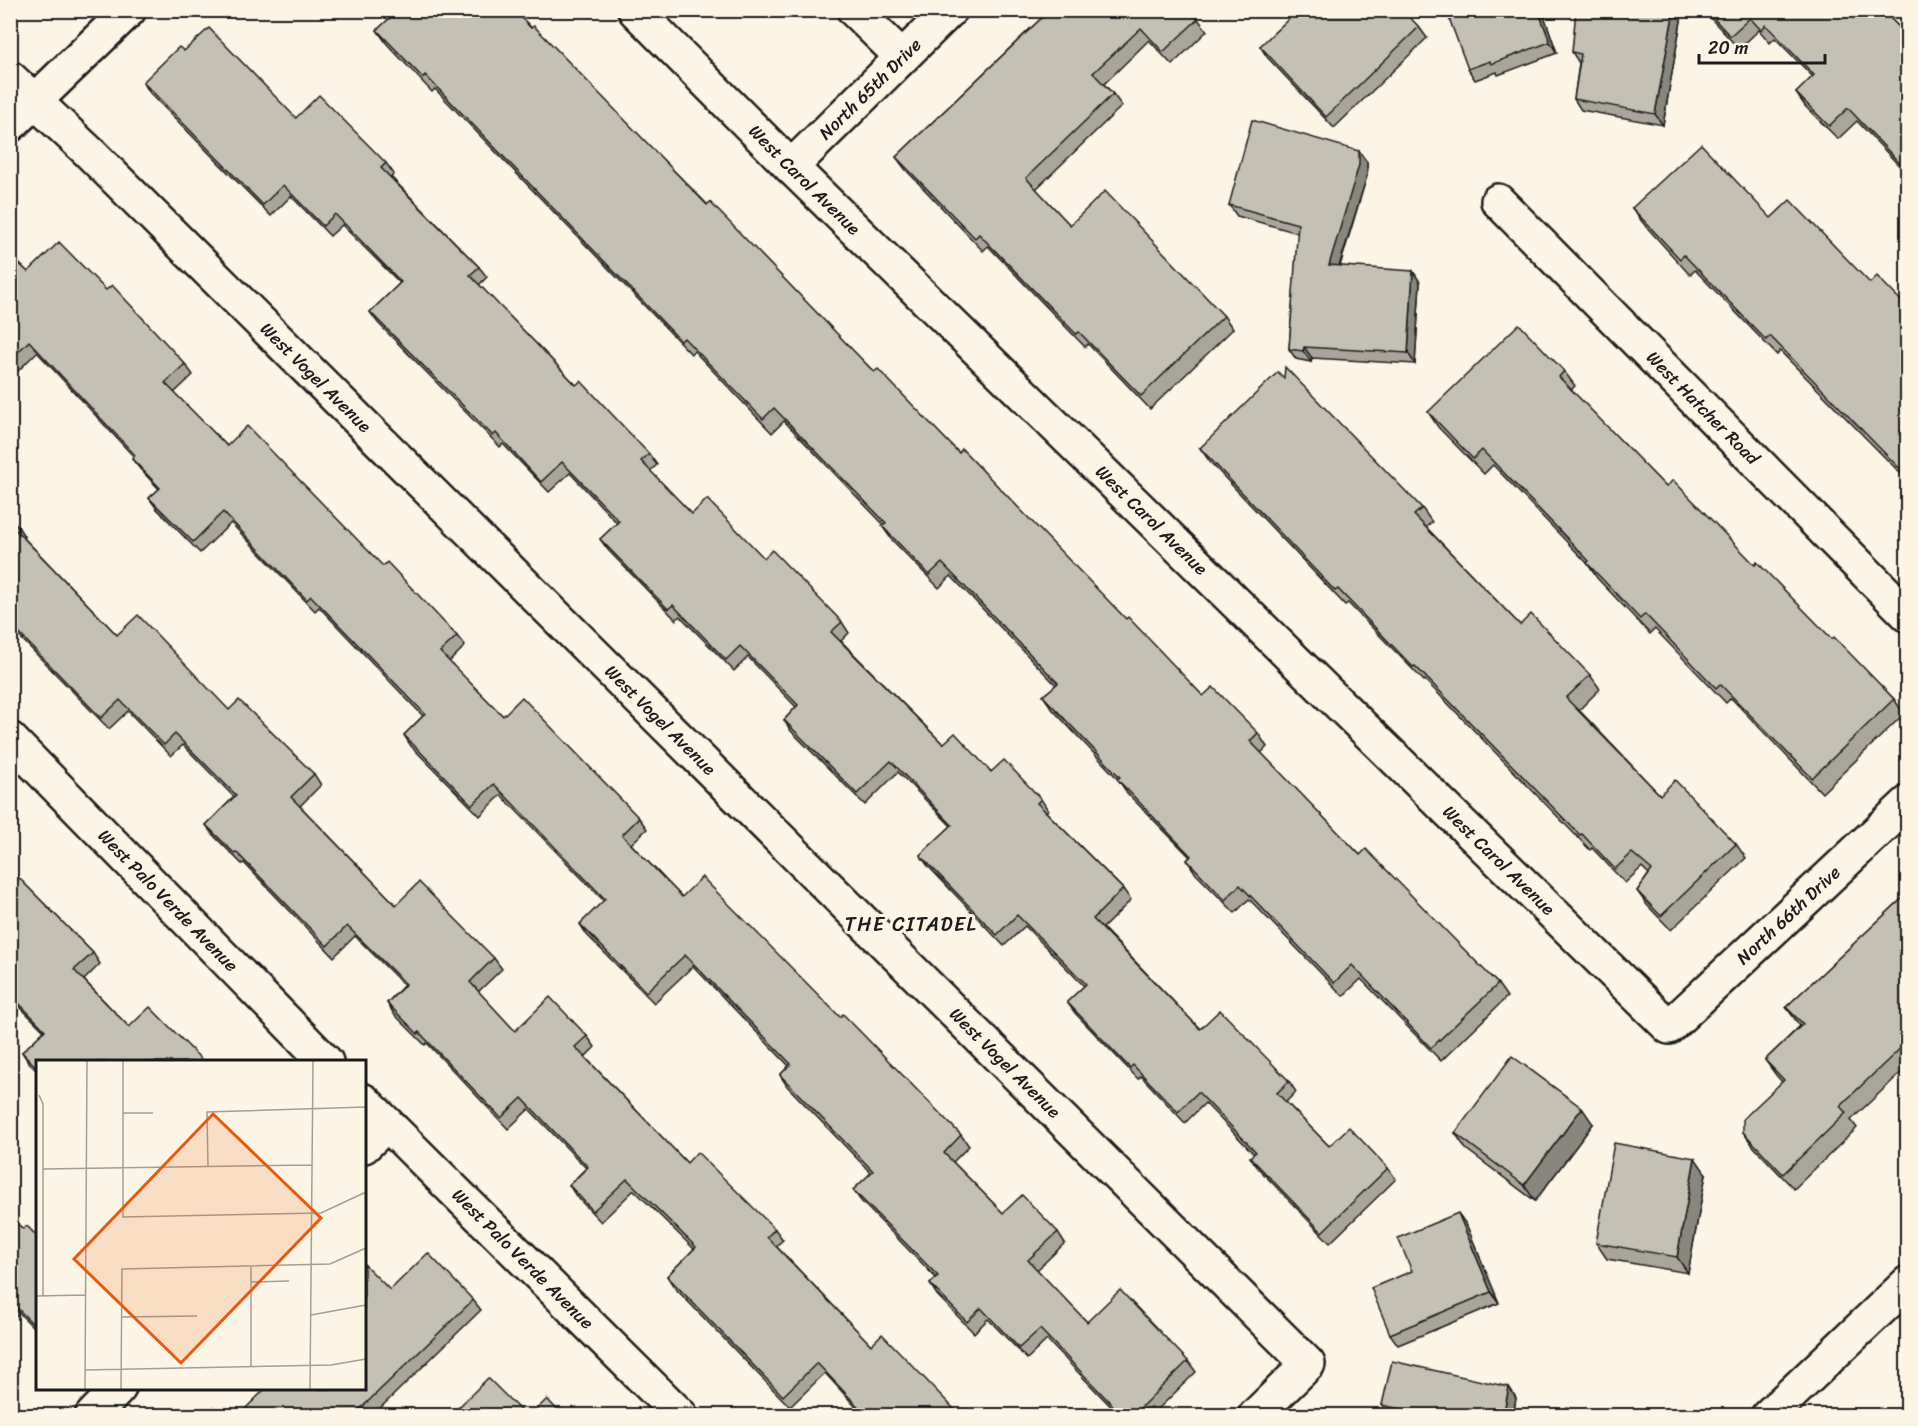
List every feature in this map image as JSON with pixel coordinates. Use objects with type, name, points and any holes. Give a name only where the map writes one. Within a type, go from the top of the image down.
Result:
[{"type":"street","points":[[10,124],[129,10]]},
{"type":"street","name":"West Carol Avenue","points":[[635,10],[791,167],[1669,1027]]},
{"type":"street","points":[[854,10],[902,57]]},
{"type":"street","name":"North 65th Drive","points":[[791,167],[950,10]]},
{"type":"street","name":"West Vogel Avenue","points":[[10,78],[131,194],[1308,1364],[1255,1416]]},
{"type":"street","name":"West Hatcher Road","points":[[1498,201],[1908,615]]},
{"type":"street","name":"West Palo Verde Avenue","points":[[10,740],[324,1060]]},
{"type":"street","name":"North 66th Drive","points":[[1669,1027],[1908,803]]},
{"type":"street","name":"West Palo Verde Avenue","points":[[372,1123],[681,1416]]},
{"type":"street","points":[[1768,1416],[1908,1283]]},
{"type":"street","points":[[92,1416],[118,1390]]},
{"type":"building","points":[[391,10],[514,10],[531,28],[534,26],[707,205],[710,202],[874,372],[878,369],[959,453],[962,449],[1203,696],[1213,687],[1258,733],[1250,741],[1360,855],[1366,849],[1498,984],[1431,1048],[1352,965],[1334,983],[1240,885],[1225,900],[1187,860],[1191,856],[1117,779],[1120,777],[1043,696],[1058,683],[942,563],[929,575],[882,526],[886,523],[774,408],[763,419],[684,338],[681,341],[425,75],[423,78],[377,30],[394,14]]},
{"type":"building","points":[[1050,10],[1190,10],[1198,19],[1163,52],[1141,28],[1093,73],[1113,94],[1026,178],[1070,225],[1105,191],[1224,316],[1141,396],[1079,332],[1076,334],[979,234],[975,238],[896,157]]},
{"type":"building","points":[[1298,10],[1326,10],[1328,13],[1331,10],[1403,10],[1419,27],[1326,117],[1260,46]]},
{"type":"building","points":[[1446,10],[1538,10],[1550,42],[1491,64],[1490,61],[1468,69]]},
{"type":"building","points":[[1576,10],[1674,10],[1655,114],[1574,99],[1581,54],[1572,52]]},
{"type":"building","points":[[1706,10],[1882,10],[1908,36],[1908,172],[1848,108],[1829,126],[1796,93],[1814,75],[1766,25],[1761,30],[1750,18],[1730,36]]},
{"type":"building","points":[[209,28],[296,118],[319,95],[386,163],[381,168],[479,267],[470,275],[576,385],[581,381],[649,454],[641,461],[692,514],[707,499],[764,558],[772,550],[842,622],[831,632],[943,744],[955,733],[991,772],[1004,760],[1041,799],[1037,803],[1123,889],[1093,919],[1200,1029],[1220,1010],[1289,1081],[1277,1093],[1329,1146],[1349,1127],[1388,1168],[1322,1232],[1250,1157],[1256,1152],[1198,1092],[1178,1112],[1133,1065],[1130,1068],[1067,1002],[1086,984],[1017,915],[997,935],[920,855],[952,825],[891,761],[857,794],[784,720],[798,705],[740,646],[726,660],[673,605],[668,609],[600,539],[619,521],[562,462],[541,482],[496,433],[493,436],[370,312],[401,282],[335,214],[323,226],[283,185],[263,205],[143,82],[179,47],[184,51]]},
{"type":"building","points":[[1252,120],[1359,151],[1359,165],[1329,265],[1413,271],[1408,353],[1304,347],[1303,351],[1289,349],[1298,224],[1229,205]]},
{"type":"building","points":[[1701,144],[1771,218],[1790,200],[1870,283],[1877,276],[1908,308],[1908,477],[1770,336],[1766,340],[1684,255],[1680,259],[1632,208]]},
{"type":"building","points":[[59,242],[106,290],[112,285],[185,364],[165,383],[227,446],[247,426],[383,566],[387,562],[457,636],[440,652],[503,716],[522,697],[639,818],[622,835],[682,897],[702,877],[840,1017],[843,1014],[961,1135],[944,1153],[1003,1213],[1022,1195],[1058,1232],[1028,1260],[1087,1322],[1120,1290],[1188,1361],[1132,1416],[1123,1416],[1040,1329],[1019,1348],[981,1308],[967,1322],[930,1284],[938,1276],[853,1190],[873,1171],[780,1075],[791,1064],[685,955],[646,992],[580,924],[605,899],[494,784],[472,805],[404,735],[425,714],[311,596],[307,600],[223,512],[193,542],[149,498],[160,488],[132,459],[135,455],[29,341],[10,360],[10,255],[28,272]]},
{"type":"building","points":[[1519,324],[1564,371],[1559,377],[1666,487],[1673,480],[1755,565],[1757,562],[1894,699],[1812,778],[1720,684],[1716,688],[1645,614],[1640,619],[1587,563],[1589,561],[1482,450],[1473,459],[1428,412]]},
{"type":"building","points":[[1285,367],[1422,508],[1414,515],[1520,625],[1531,614],[1590,675],[1566,698],[1660,795],[1675,780],[1736,844],[1661,916],[1637,891],[1652,870],[1632,853],[1615,869],[1338,589],[1335,591],[1200,448],[1278,372],[1284,378]]},
{"type":"building","points":[[10,519],[17,525],[14,528],[117,635],[138,615],[229,710],[239,700],[314,774],[291,797],[396,905],[419,882],[494,958],[470,982],[515,1031],[550,997],[587,1036],[575,1047],[687,1163],[697,1152],[775,1229],[767,1237],[871,1345],[882,1334],[956,1411],[952,1416],[867,1416],[817,1363],[783,1396],[667,1276],[696,1247],[627,1179],[593,1211],[569,1185],[588,1167],[522,1098],[501,1118],[419,1032],[418,1034],[387,1003],[406,984],[347,926],[327,946],[236,852],[234,853],[206,825],[236,795],[175,734],[164,745],[120,700],[101,718],[10,624]]},
{"type":"building","points":[[10,869],[93,953],[74,970],[129,1027],[150,1007],[202,1060],[36,1060],[36,1067],[22,1052],[45,1030],[10,994]]},
{"type":"building","points":[[1908,893],[1908,1041],[1840,1106],[1846,1113],[1783,1174],[1743,1132],[1743,1119],[1784,1080],[1765,1060],[1803,1024],[1786,1007]]},
{"type":"building","points":[[1512,1056],[1582,1108],[1524,1185],[1455,1133]]},
{"type":"building","points":[[1614,1143],[1695,1158],[1677,1257],[1596,1243]]},
{"type":"building","points":[[1458,1213],[1491,1292],[1390,1334],[1371,1288],[1412,1271],[1398,1238]]},
{"type":"building","points":[[10,1216],[23,1229],[27,1226],[36,1235],[36,1327],[10,1303]]},
{"type":"building","points":[[428,1253],[473,1300],[353,1416],[238,1416],[264,1390],[366,1390],[366,1266],[390,1290]]},
{"type":"building","points":[[1392,1361],[1509,1387],[1503,1416],[1407,1416],[1408,1411],[1382,1405]]},
{"type":"building","points":[[488,1378],[526,1416],[450,1416]]},
{"type":"building","points":[[547,1399],[563,1416],[530,1416]]},
{"type":"building","points":[[214,1407],[223,1416],[206,1416]]},
{"type":"district","name":"THE CITADEL","points":[[911,924]]}]
